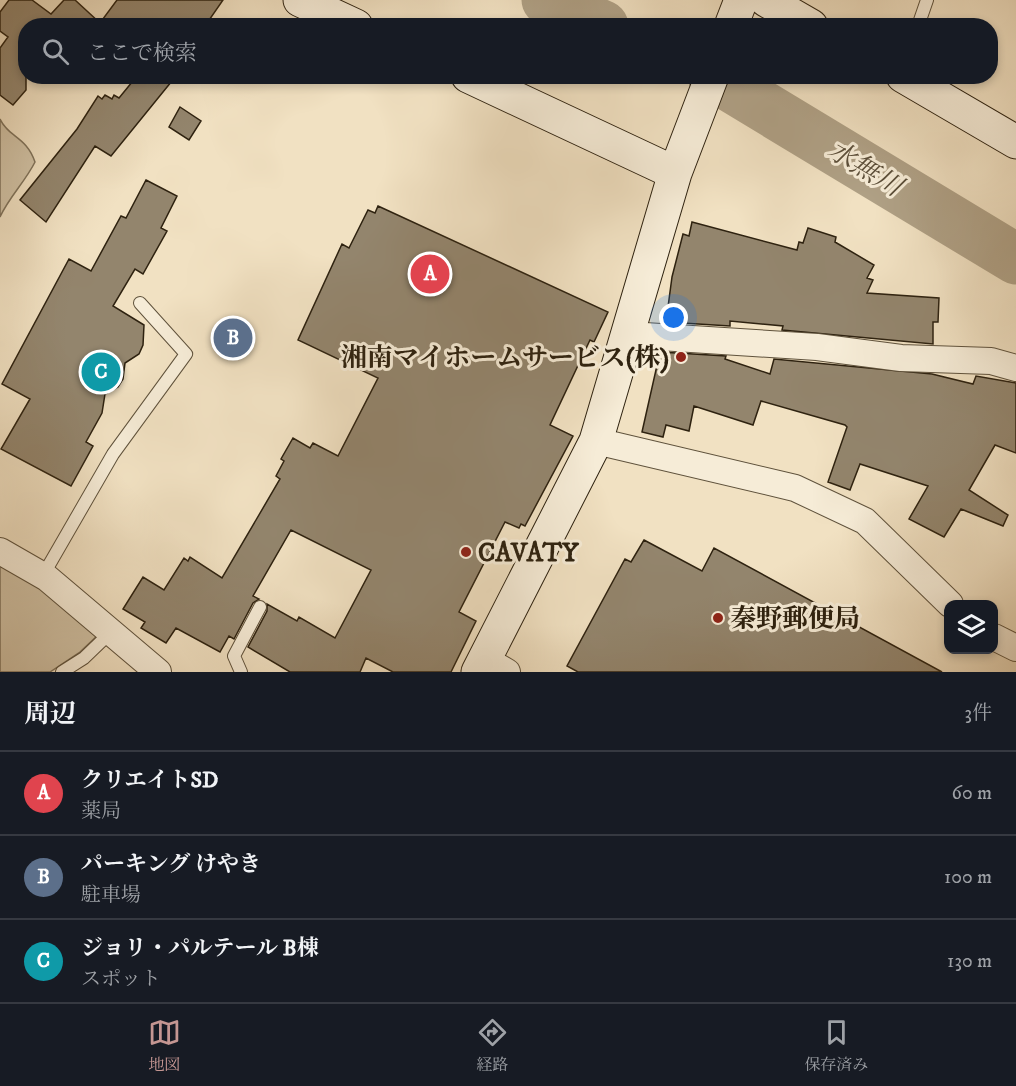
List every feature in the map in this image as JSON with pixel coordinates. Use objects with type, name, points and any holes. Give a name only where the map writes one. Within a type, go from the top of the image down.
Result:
[{"type":"street","points":[[300,0],[339,18]]},
{"type":"street","points":[[734,18],[741,0]]},
{"type":"street","points":[[766,0],[797,18]]},
{"type":"street","points":[[486,84],[678,167]]},
{"type":"street","points":[[490,668],[596,441],[678,167],[709,84]]},
{"type":"street","points":[[917,84],[1016,142]]},
{"type":"street","points":[[629,335],[817,347],[901,358],[991,361],[1016,369]]},
{"type":"street","points":[[596,441],[795,488],[865,521],[946,600]]},
{"type":"street","points":[[0,551],[47,578],[158,672]]},
{"type":"street","points":[[998,639],[1016,648]]},
{"type":"lane","points":[[921,18],[927,0]]},
{"type":"lane","points":[[47,578],[49,565],[113,454],[186,354],[140,303]]},
{"type":"lane","points":[[240,672],[234,656],[260,608]]},
{"type":"lane","points":[[62,672],[84,658],[111,632]]},
{"type":"shaded area","points":[[0,119],[8,130],[27,147],[35,162],[0,217]]},
{"type":"shaded area","points":[[0,561],[35,581],[98,635],[80,652],[50,672],[0,672]]},
{"type":"building","points":[[9,0],[32,0],[51,14],[64,0],[75,0],[95,18],[18,18],[18,84],[26,84],[26,90],[13,105],[0,95],[0,48],[8,37],[0,31],[0,12]]},
{"type":"building","points":[[117,0],[223,0],[211,18],[104,18]]},
{"type":"building","points":[[130,84],[170,84],[111,156],[95,146],[46,222],[20,200],[77,129],[98,96],[102,99],[105,95],[112,99],[114,95],[119,98]]},
{"type":"building","points":[[180,107],[201,121],[189,140],[169,127]]},
{"type":"building","points":[[146,180],[177,196],[161,228],[167,231],[143,274],[135,269],[113,306],[144,325],[143,345],[139,354],[125,363],[123,379],[118,387],[105,394],[102,413],[86,442],[93,446],[71,486],[1,449],[30,399],[2,384],[69,259],[91,271],[121,216],[126,218]]},
{"type":"building","points":[[378,206],[608,312],[594,342],[590,340],[550,425],[573,436],[525,526],[521,524],[519,528],[505,522],[459,612],[476,621],[451,672],[393,672],[366,658],[360,672],[290,672],[248,647],[267,611],[267,604],[297,621],[299,617],[335,638],[371,570],[291,530],[253,596],[259,599],[253,603],[234,639],[229,636],[220,652],[176,628],[166,643],[141,628],[145,622],[123,609],[143,577],[164,590],[184,558],[188,561],[190,557],[222,578],[280,479],[276,476],[284,461],[281,459],[293,438],[310,448],[313,443],[338,456],[378,378],[298,340],[342,244],[349,248],[368,210],[375,213]]},
{"type":"building","points":[[692,222],[797,250],[799,242],[803,243],[808,228],[836,237],[835,242],[874,265],[867,278],[873,280],[867,293],[939,298],[938,322],[933,322],[933,344],[782,330],[783,326],[730,321],[730,326],[666,322],[672,277],[683,234],[689,236]]},
{"type":"building","points":[[660,352],[726,356],[725,359],[770,374],[774,359],[932,374],[973,384],[976,376],[1016,383],[1016,453],[995,445],[969,490],[1008,515],[1003,526],[961,509],[944,537],[909,519],[928,486],[860,464],[850,490],[828,482],[847,427],[761,401],[753,425],[694,406],[689,431],[666,425],[663,437],[642,432]]},
{"type":"building","name":"秦野郵便局","points":[[644,540],[702,571],[714,548],[942,672],[578,672],[567,666],[625,559],[631,562]]},
{"type":"waterway","name":"水無川","points":[[547,0],[586,18]]},
{"type":"waterway","name":"水無川","points":[[726,84],[1016,259]]},
{"type":"place","name":"クリエイトSD","points":[[430,274]]},
{"type":"place","name":"パーキング けやき","points":[[233,338]]},
{"type":"place","name":"湘南マイホームサービス(株)","points":[[681,357]]},
{"type":"place","name":"ジョリ・パルテール B棟","points":[[101,372]]},
{"type":"place","name":"CAVATY","points":[[466,552]]},
{"type":"place","name":"秦野郵便局","points":[[718,618]]}]
